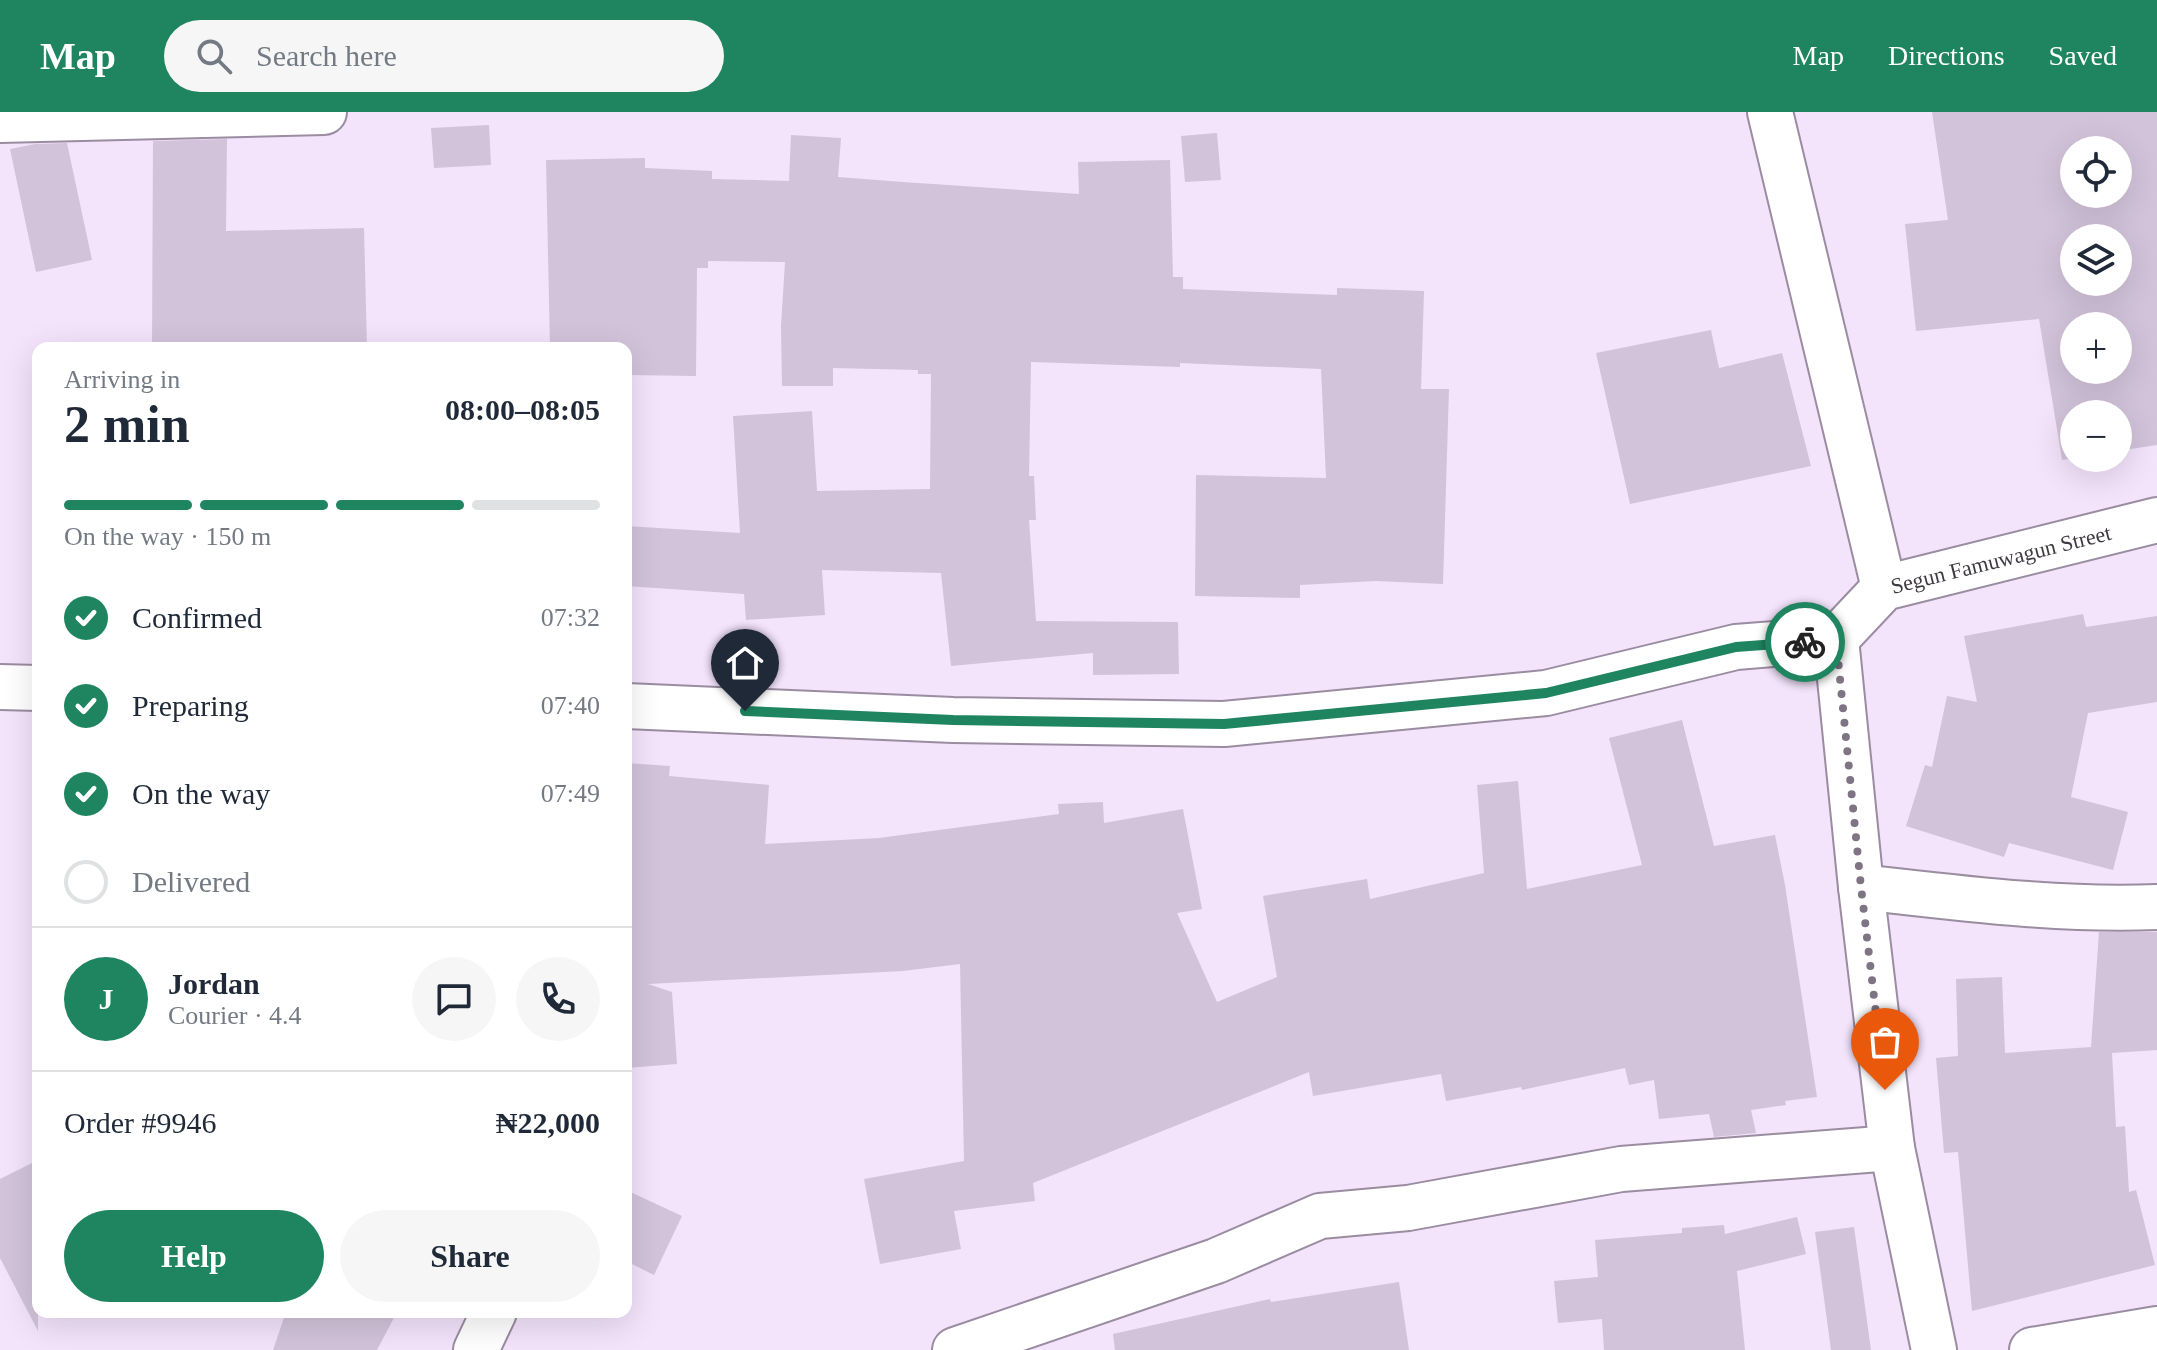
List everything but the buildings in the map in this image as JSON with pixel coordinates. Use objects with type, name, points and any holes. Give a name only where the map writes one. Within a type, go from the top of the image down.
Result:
[{"type":"street","points":[[0,120],[324,112]]},
{"type":"street","points":[[1770,112],[1884,588]]},
{"type":"street","name":"Segun Famuwagun Street","points":[[1836,639],[1884,588],[2157,520]]},
{"type":"street","points":[[632,706],[953,720],[1224,724],[1546,693],[1736,647],[1836,639],[1892,1148],[1934,1350]]},
{"type":"street","points":[[0,687],[32,688]]},
{"type":"street","points":[[1861,887],[2099,909],[2157,907]]},
{"type":"street","points":[[955,1350],[1216,1261],[1320,1216],[1408,1208],[1621,1169],[1892,1148]]},
{"type":"street","points":[[476,1350],[491,1318]]},
{"type":"street","points":[[2032,1350],[2157,1329]]},
{"type":"way so far","points":[[1805,642],[1836,639],[1885,1090]]},
{"type":"route","points":[[745,711],[953,720],[1224,724],[1546,693],[1736,647],[1805,642]]}]
